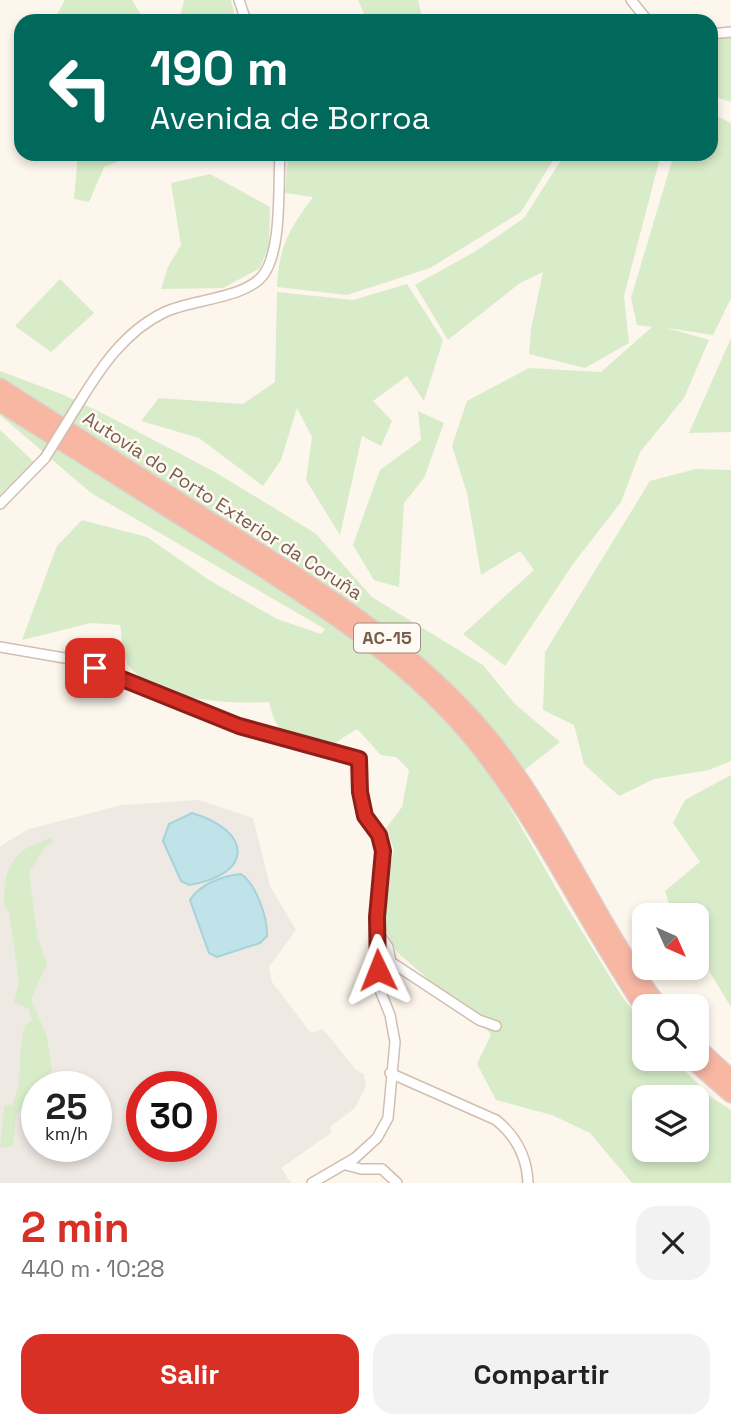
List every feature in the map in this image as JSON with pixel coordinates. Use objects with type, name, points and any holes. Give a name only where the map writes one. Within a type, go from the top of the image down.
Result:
[{"type":"highway","name":"Autovía do Porto Exterior da Coruña","points":[[0,387],[314,586],[383,634],[423,668],[485,733],[524,786],[568,854],[621,951],[651,994]]},
{"type":"highway","name":"Autovía do Porto Exterior da Coruña","points":[[0,403],[307,597],[375,644],[414,678],[475,742],[514,793],[557,861],[610,958],[634,994]]},
{"type":"highway","points":[[709,1058],[731,1078]]},
{"type":"highway","points":[[705,1071],[731,1094]]},
{"type":"street","points":[[631,0],[642,14]]},
{"type":"street","points":[[0,504],[45,458],[104,362],[137,330],[166,312],[226,295],[253,284],[263,275],[274,252],[280,161]]},
{"type":"street","points":[[0,647],[70,659],[239,726],[359,759],[360,792],[365,816],[379,835],[383,851],[377,930],[380,990],[390,1015],[395,1042],[390,1073],[388,1118],[377,1138],[346,1165],[312,1183]]},
{"type":"street","points":[[377,930],[388,947],[391,962],[479,1020],[496,1026]]},
{"type":"street","points":[[390,1073],[503,1126],[519,1145],[528,1183]]},
{"type":"street","points":[[346,1165],[360,1169],[382,1169],[397,1183]]},
{"type":"shaded area","points":[[199,800],[253,818],[270,886],[296,930],[269,967],[272,982],[311,1033],[323,1029],[356,1070],[364,1074],[366,1086],[355,1108],[330,1127],[331,1133],[281,1168],[291,1183],[0,1183],[0,846],[29,829],[122,805]]},
{"type":"green space","points":[[65,0],[132,0],[141,14],[57,14]]},
{"type":"green space","points":[[184,0],[231,0],[234,14],[181,14]]},
{"type":"green space","points":[[358,0],[418,0],[421,14],[364,14]]},
{"type":"green space","points":[[731,37],[731,102],[718,98],[718,39]]},
{"type":"green space","points":[[718,116],[731,123],[731,298],[713,335],[667,328],[709,340],[684,398],[640,452],[621,502],[573,564],[505,666],[463,634],[534,570],[520,551],[481,575],[467,493],[452,446],[467,401],[529,368],[601,372],[652,327],[637,325],[631,298],[672,161],[718,161]]},
{"type":"green space","points":[[77,161],[119,161],[104,167],[89,202],[74,199]]},
{"type":"green space","points":[[287,161],[553,161],[521,212],[430,268],[347,295],[277,287],[280,260],[287,239],[313,197],[285,193]]},
{"type":"green space","points":[[561,161],[659,161],[624,296],[629,343],[585,368],[529,354],[531,329],[543,272],[520,283],[448,340],[415,285],[476,251],[524,218]]},
{"type":"green space","points":[[210,174],[270,207],[269,246],[260,268],[223,288],[161,289],[168,267],[181,245],[171,183]]},
{"type":"green space","points":[[60,279],[94,313],[51,352],[15,326]]},
{"type":"green space","points":[[407,284],[443,340],[424,401],[407,376],[373,401],[392,421],[381,446],[362,436],[340,535],[306,480],[312,437],[297,408],[281,460],[263,486],[199,438],[141,421],[159,398],[243,404],[275,382],[277,292],[353,300]]},
{"type":"green space","points":[[731,338],[731,432],[689,433]]},
{"type":"green space","points":[[0,371],[64,395],[102,413],[215,472],[315,533],[372,597],[483,665],[515,704],[560,742],[522,772],[496,783],[564,902],[632,1009],[632,1071],[685,1071],[699,1085],[632,1085],[632,1162],[709,1162],[709,1095],[731,1110],[731,1183],[632,1183],[590,1133],[552,1115],[496,1100],[477,1064],[491,1035],[469,1006],[437,987],[397,952],[384,927],[385,885],[394,850],[386,828],[402,807],[409,770],[396,757],[381,755],[357,729],[338,741],[324,757],[295,744],[282,732],[276,724],[269,702],[214,701],[175,694],[157,687],[142,678],[127,663],[120,625],[91,623],[22,640],[57,546],[82,520],[147,537],[209,580],[277,619],[321,634],[325,629],[91,493],[0,415]]},
{"type":"green space","points":[[418,411],[444,423],[424,478],[404,503],[399,587],[374,580],[353,545],[380,470],[421,440]]},
{"type":"green space","points":[[0,430],[34,462],[0,495]]},
{"type":"green space","points":[[696,469],[731,470],[731,761],[709,770],[654,779],[619,796],[584,764],[574,725],[543,710],[545,652],[650,481]]},
{"type":"green space","points":[[731,775],[731,1007],[709,971],[709,903],[669,903],[665,891],[700,862],[673,823],[685,800]]},
{"type":"green space","points":[[51,838],[54,842],[45,847],[29,872],[37,935],[47,964],[31,999],[47,1037],[52,1071],[21,1071],[21,1109],[16,1115],[13,1146],[0,1148],[4,1105],[12,1105],[16,1094],[22,1035],[25,1025],[32,1021],[29,1009],[14,1002],[19,983],[9,912],[4,905],[4,891],[13,861],[27,848]]},
{"type":"water","points":[[192,813],[226,830],[235,841],[238,852],[235,862],[226,872],[189,885],[181,881],[163,841],[169,824]]},
{"type":"water","points":[[241,874],[252,885],[260,902],[267,936],[260,943],[217,957],[209,953],[190,900],[200,889],[212,882]]},
{"type":"route","points":[[95,668],[239,726],[359,759],[362,776],[360,792],[365,816],[379,835],[383,851],[384,870],[377,917],[378,970]]}]
